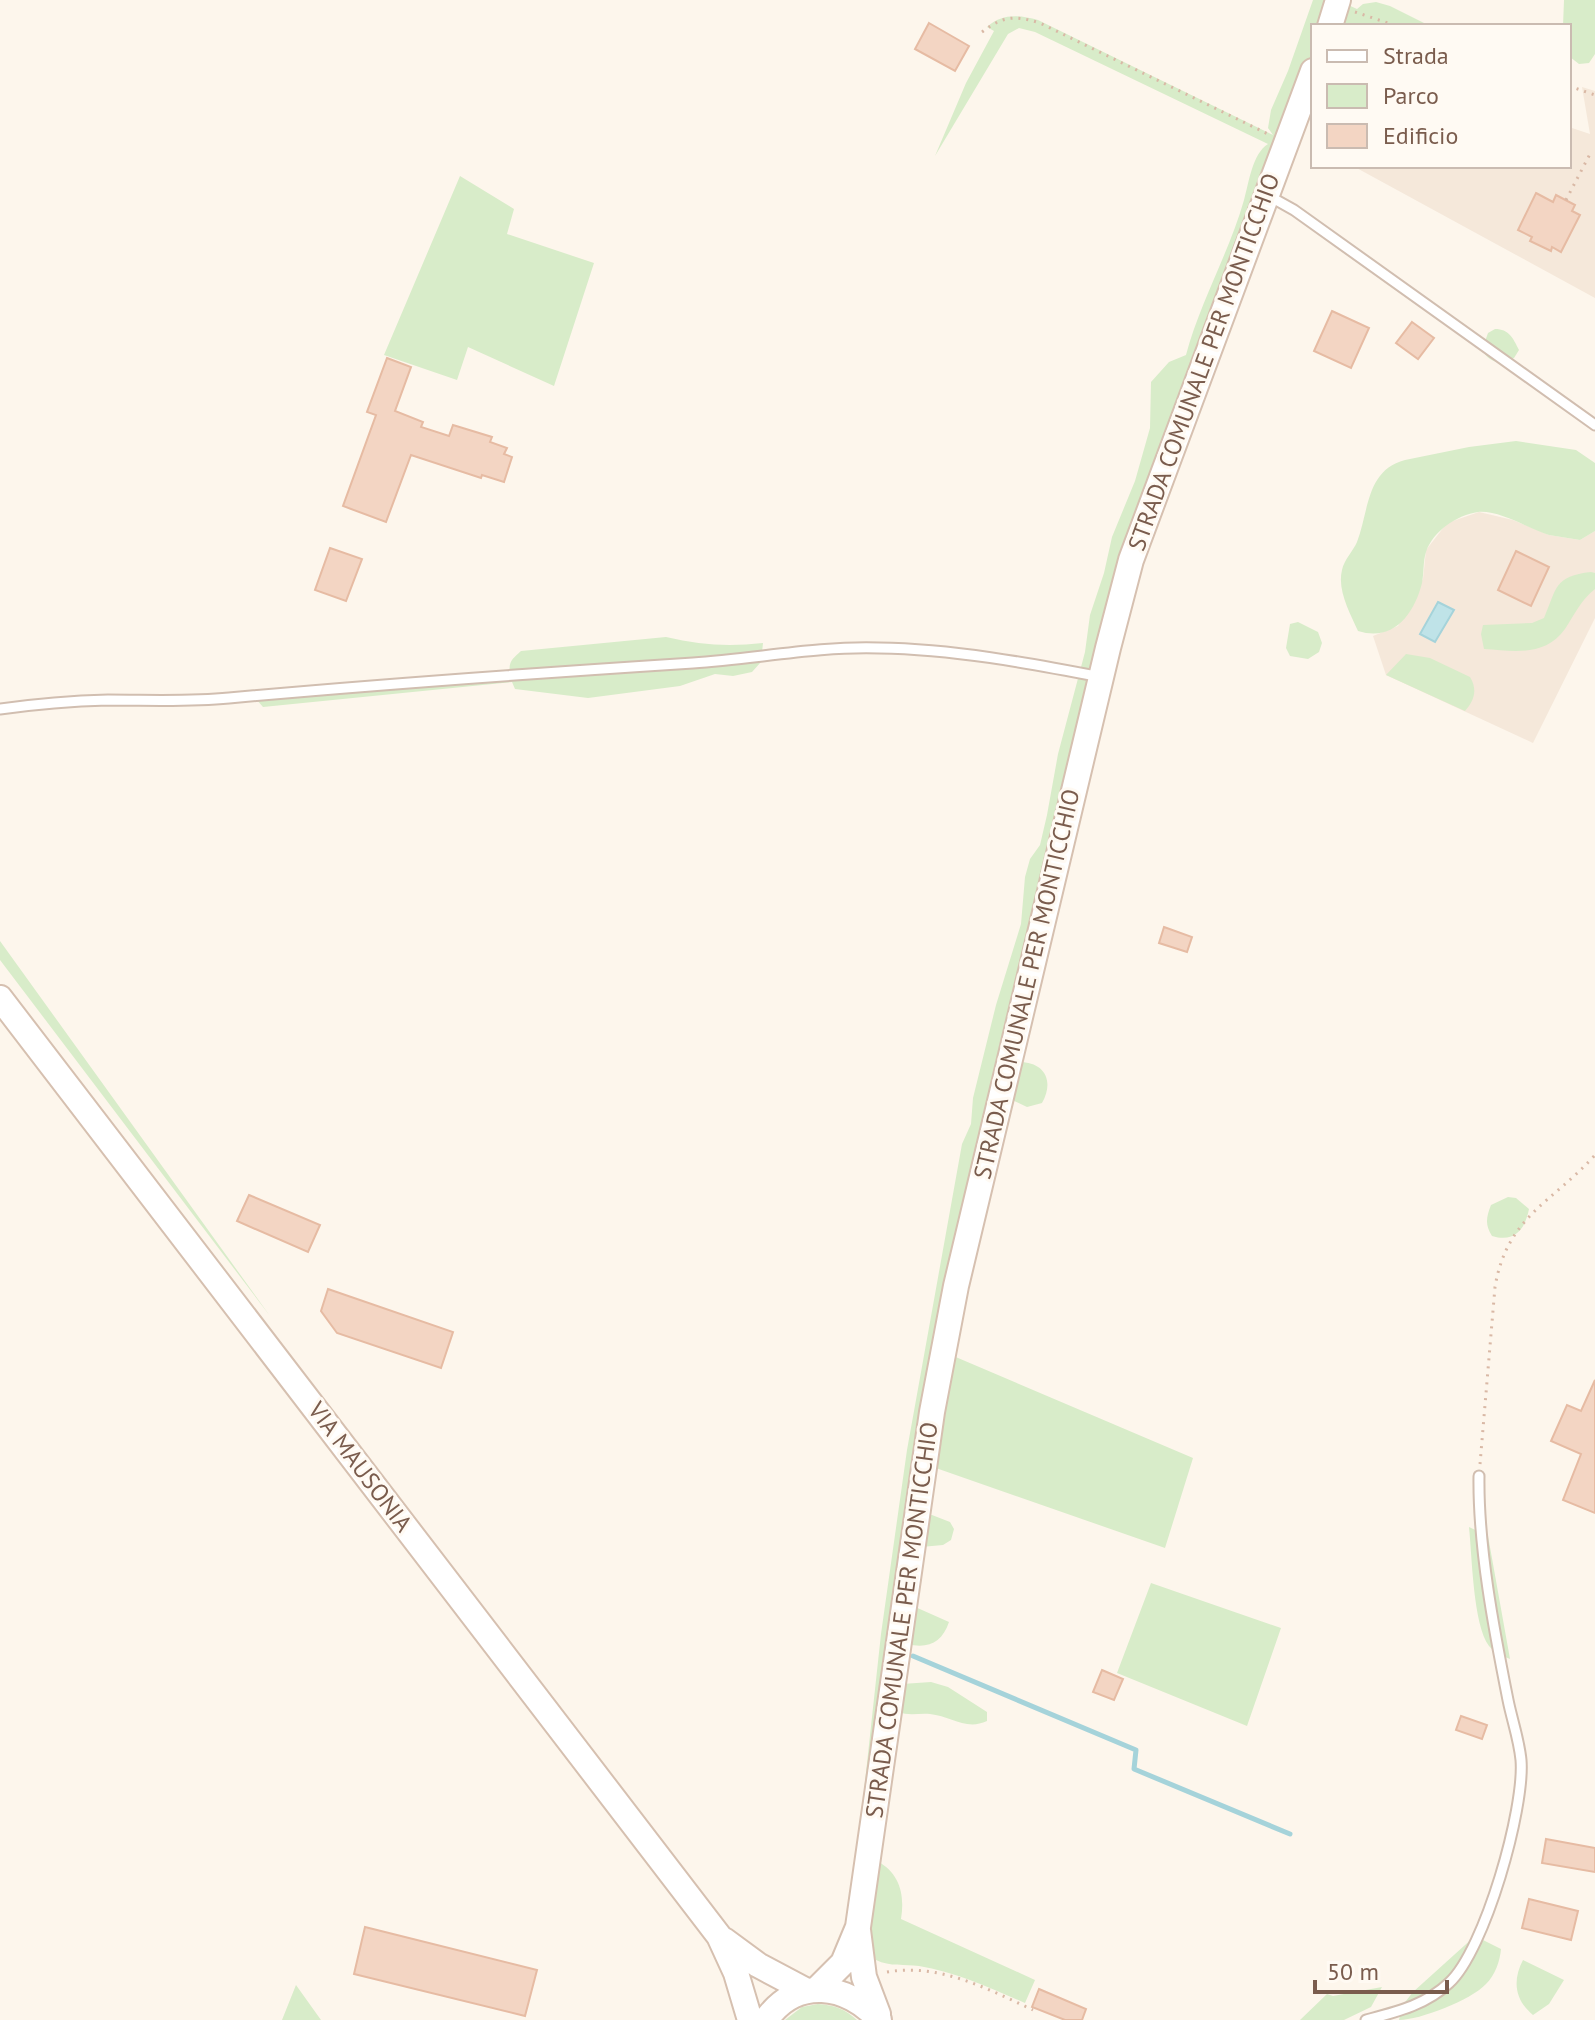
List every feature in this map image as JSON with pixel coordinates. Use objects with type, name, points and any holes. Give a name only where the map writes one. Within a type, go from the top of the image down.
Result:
[{"type":"main road","name":"STRADA COMUNALE PER MONTICCHIO","points":[[766,2020],[784,2000],[812,1991],[843,1963],[858,1927],[932,1412],[948,1328],[1015,1030],[1101,677],[1131,560],[1311,76]]},
{"type":"main road","name":"VIA MAUSONIA","points":[[0,998],[719,1936],[736,1973],[750,2020]]},
{"type":"main road","name":"STRADA COMUNALE PER MONTICCHIO","points":[[858,1927],[864,1977],[880,2020]]},
{"type":"main road","name":"VIA MAUSONIA","points":[[719,1936],[758,1965],[812,1991],[836,1991],[859,2001],[880,2020]]},
{"type":"lane","points":[[1266,195],[1294,210],[1595,425]]},
{"type":"lane","points":[[0,709],[104,700],[202,700],[322,688],[745,659],[841,648],[937,652],[1101,677]]},
{"type":"lane","points":[[1366,2020],[1421,2003],[1448,1984],[1463,1967],[1483,1928],[1519,1800],[1521,1760],[1484,1557],[1479,1476]]},
{"type":"path","points":[[1335,10],[1389,24]]},
{"type":"path","points":[[982,32],[1006,18],[1040,23],[1286,143]]},
{"type":"path","points":[[1571,87],[1595,95]]},
{"type":"path","points":[[1566,200],[1590,154]]},
{"type":"path","points":[[1479,1476],[1494,1299],[1502,1259],[1524,1219],[1595,1155]]},
{"type":"path","points":[[887,1972],[908,1969],[940,1972],[1033,2010]]},
{"type":"shaded area","points":[[1582,87],[1595,91],[1595,298],[1357,168],[1571,168],[1571,128],[1590,134]]},
{"type":"shaded area","points":[[1479,512],[1513,520],[1549,535],[1580,540],[1595,531],[1595,618],[1533,743],[1386,675],[1373,636],[1398,626],[1423,579],[1426,550],[1447,523]]},
{"type":"green space","points":[[1313,0],[1332,0],[1324,24],[1311,24],[1311,60],[1146,490],[971,1193],[850,1920],[881,1634],[907,1450],[962,1144],[971,1124],[973,1098],[996,1005],[1021,924],[1025,877],[1030,859],[1040,845],[1058,754],[1085,652],[1090,615],[1112,537],[1135,481],[1150,428],[1151,382],[1169,362],[1186,355],[1238,220],[1255,162],[1268,144],[1035,32],[1019,28],[1008,34],[935,156],[966,83],[994,31],[987,27],[1011,16],[1038,20],[1273,135],[1268,128],[1271,110]]},
{"type":"green space","points":[[1564,0],[1595,0],[1595,54],[1589,63],[1579,64],[1571,58],[1571,24],[1563,24]]},
{"type":"green space","points":[[1376,2],[1390,6],[1426,24],[1339,24],[1346,4],[1357,9],[1363,4]]},
{"type":"green space","points":[[460,176],[514,209],[507,234],[594,263],[554,386],[468,347],[457,380],[384,355]]},
{"type":"green space","points":[[1495,329],[1507,332],[1512,338],[1519,350],[1514,358],[1496,362],[1482,350],[1488,333]]},
{"type":"green space","points":[[1516,441],[1576,450],[1595,463],[1595,531],[1580,540],[1549,535],[1487,512],[1462,517],[1447,525],[1429,544],[1414,606],[1400,623],[1382,633],[1358,631],[1343,593],[1342,570],[1357,542],[1371,493],[1383,473],[1405,460]]},
{"type":"green space","points":[[1595,573],[1595,589],[1557,638],[1528,650],[1484,649],[1483,625],[1532,623],[1544,618],[1563,580]]},
{"type":"green space","points":[[1298,622],[1318,632],[1322,643],[1319,652],[1308,659],[1290,656],[1286,648],[1290,624]]},
{"type":"green space","points":[[666,637],[714,644],[763,643],[761,662],[752,672],[733,676],[715,674],[680,686],[588,698],[515,689],[512,682],[263,707],[256,699],[511,676],[511,662],[521,651]]},
{"type":"green space","points":[[1406,654],[1430,658],[1470,677],[1474,695],[1465,711],[1386,675]]},
{"type":"green space","points":[[0,941],[270,1316],[0,960]]},
{"type":"green space","points":[[1017,1062],[1034,1065],[1044,1074],[1047,1087],[1042,1103],[1027,1107],[1008,1098]]},
{"type":"green space","points":[[1508,1197],[1516,1198],[1529,1209],[1525,1223],[1513,1236],[1492,1236],[1487,1221],[1491,1205]]},
{"type":"green space","points":[[951,1355],[1193,1458],[1165,1548],[933,1467]]},
{"type":"green space","points":[[932,1515],[950,1522],[954,1529],[951,1540],[943,1545],[921,1547],[925,1516]]},
{"type":"green space","points":[[1469,1527],[1488,1536],[1510,1659],[1494,1651],[1484,1636],[1476,1607]]},
{"type":"green space","points":[[1151,1583],[1281,1628],[1247,1726],[1117,1673]]},
{"type":"green space","points":[[913,1606],[949,1622],[938,1640],[921,1646],[907,1644]]},
{"type":"green space","points":[[931,1682],[948,1687],[987,1712],[987,1721],[965,1724],[938,1715],[898,1712],[902,1684]]},
{"type":"green space","points":[[877,1861],[896,1878],[901,1893],[901,1919],[1035,1980],[1025,2003],[946,1972],[876,1960],[869,1941]]},
{"type":"green space","points":[[1475,1936],[1501,1949],[1496,1968],[1486,1984],[1445,2008],[1399,2020],[1402,2006],[1413,1992]]},
{"type":"green space","points":[[1523,1960],[1564,1980],[1549,2004],[1533,2015],[1522,2003],[1517,1990],[1517,1975]]},
{"type":"green space","points":[[296,1985],[321,2020],[282,2020]]},
{"type":"green space","points":[[1382,1987],[1371,2007],[1344,2020],[1300,2020],[1327,1994],[1333,1996]]},
{"type":"green space","points":[[818,2004],[839,2008],[857,2020],[785,2020],[802,2007]]},
{"type":"water","points":[[1438,602],[1454,610],[1435,642],[1420,634]]},
{"type":"building","points":[[929,23],[969,46],[955,71],[915,49]]},
{"type":"building","points":[[1536,193],[1553,202],[1556,195],[1575,205],[1572,211],[1580,215],[1561,252],[1552,247],[1551,251],[1530,241],[1532,237],[1518,230]]},
{"type":"building","points":[[1332,311],[1369,328],[1351,368],[1314,351]]},
{"type":"building","points":[[1412,322],[1434,338],[1418,359],[1396,343]]},
{"type":"building","points":[[387,358],[411,367],[395,411],[423,422],[421,427],[449,436],[453,425],[492,437],[490,442],[507,448],[504,454],[512,457],[504,482],[482,475],[481,478],[411,455],[386,522],[343,506],[376,415],[367,412]]},
{"type":"building","points":[[330,548],[362,559],[346,601],[315,590]]},
{"type":"building","points":[[1516,551],[1549,567],[1531,606],[1498,590]]},
{"type":"building","points":[[1164,927],[1192,937],[1187,952],[1159,943]]},
{"type":"building","points":[[249,1195],[320,1225],[308,1252],[237,1221]]},
{"type":"building","points":[[328,1289],[453,1332],[441,1368],[337,1333],[321,1311]]},
{"type":"building","points":[[1595,1380],[1595,1513],[1563,1500],[1581,1454],[1551,1441],[1567,1405],[1581,1411]]},
{"type":"building","points":[[1102,1670],[1123,1679],[1114,1700],[1093,1692]]},
{"type":"building","points":[[1461,1716],[1487,1725],[1482,1739],[1456,1730]]},
{"type":"building","points":[[1546,1839],[1595,1848],[1595,1872],[1542,1863]]},
{"type":"building","points":[[1529,1899],[1578,1911],[1571,1940],[1522,1928]]},
{"type":"building","points":[[365,1927],[537,1970],[525,2016],[354,1974]]},
{"type":"building","points":[[1039,1989],[1086,2009],[1082,2020],[1065,2020],[1032,2007]]},
{"type":"waterway","points":[[913,1656],[1136,1750],[1134,1769],[1290,1834]]}]
